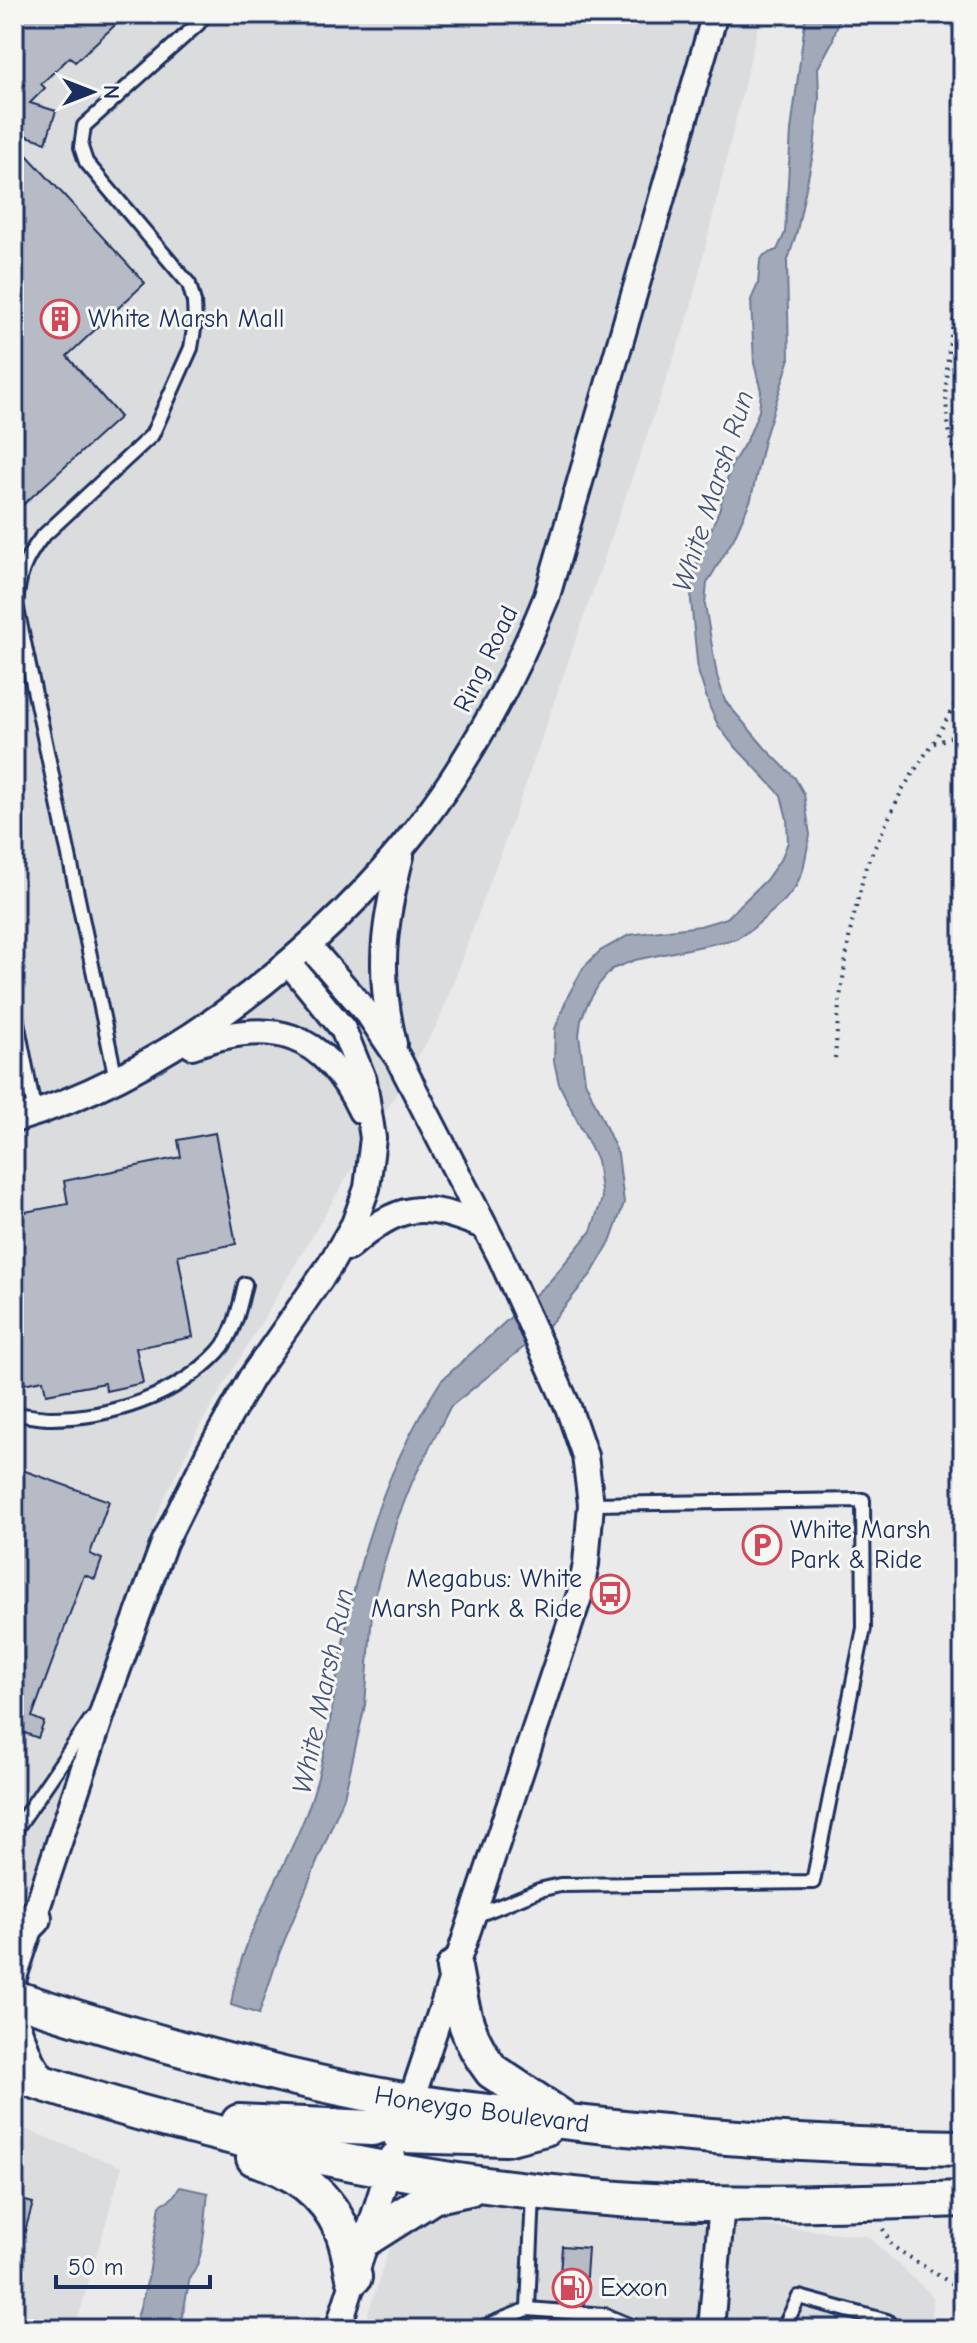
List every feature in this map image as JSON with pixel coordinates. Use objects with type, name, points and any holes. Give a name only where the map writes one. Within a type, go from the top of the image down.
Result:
[{"type":"main road","points":[[454,1968],[470,2038],[492,2071],[568,2122]]},
{"type":"main road","name":"Honeygo Boulevard","points":[[14,1998],[406,2118]]},
{"type":"main road","points":[[14,2074],[244,2140],[388,2171],[533,2191],[722,2204],[963,2199]]},
{"type":"main road","points":[[92,2098],[195,2139],[273,2163],[305,2182],[325,2202],[342,2229],[354,2277]]},
{"type":"main road","points":[[154,2115],[372,2128],[406,2118],[506,2138],[568,2122]]},
{"type":"main road","name":"Honeygo Boulevard","points":[[568,2122],[728,2137],[963,2148]]},
{"type":"main road","points":[[367,2238],[433,2196],[488,2185]]},
{"type":"street","name":"Ring Road","points":[[24,1117],[116,1079],[155,1059],[200,1030],[289,963],[344,914],[402,849],[462,766],[491,717],[547,596],[715,14]]},
{"type":"street","points":[[398,1058],[384,995],[382,963],[389,906],[402,849]]},
{"type":"street","points":[[309,946],[369,1015],[398,1058],[501,1258],[552,1371],[585,1456],[591,1504],[588,1550],[580,1594],[454,1968],[338,2329]]},
{"type":"street","points":[[14,1977],[24,1928],[146,1587],[182,1504],[251,1378],[330,1265],[361,1208],[367,1188],[373,1138],[364,1081],[343,1029],[289,963]]},
{"type":"street","points":[[155,1059],[242,1032],[272,1033],[293,1038],[334,1065],[349,1086],[373,1138]]},
{"type":"street","points":[[330,1265],[371,1228],[407,1211],[433,1209],[483,1226]]},
{"type":"street","points":[[14,2017],[31,2060],[47,2085]]},
{"type":"street","points":[[711,2329],[722,2204]]},
{"type":"lane","points":[[116,1079],[16,604],[19,575],[29,553],[41,538],[152,435],[191,348],[195,323],[189,284],[86,162],[81,147],[84,126],[198,24],[205,14]]},
{"type":"lane","points":[[14,1006],[24,1117]]},
{"type":"lane","points":[[14,1414],[50,1418],[98,1413],[133,1405],[180,1383],[220,1350],[239,1312],[245,1284]]},
{"type":"lane","points":[[471,1918],[548,1887],[813,1882],[864,1628],[863,1500],[591,1504]]},
{"type":"lane","points":[[14,1832],[108,1696]]},
{"type":"lane","points":[[528,2309],[533,2191]]},
{"type":"lane","points":[[783,2329],[799,2297],[887,2321],[894,2329]]},
{"type":"lane","points":[[478,2329],[528,2309],[605,2315],[639,2329]]},
{"type":"path","points":[[963,104],[963,115]]},
{"type":"path","points":[[963,272],[948,348],[945,411],[952,452],[963,480]]},
{"type":"path","points":[[835,1058],[850,932],[866,866],[902,790],[963,690]]},
{"type":"path","points":[[932,744],[951,737],[963,742]]},
{"type":"path","points":[[870,2202],[892,2246],[963,2291]]},
{"type":"shaded area","name":"White Marsh Mall","points":[[14,14],[761,14],[690,311],[519,803],[439,1021],[198,1429],[161,1505],[28,1892],[14,1918]]},
{"type":"shaded area","points":[[963,344],[963,443],[955,416]]},
{"type":"shaded area","points":[[14,2125],[122,2167],[75,2329],[14,2329]]},
{"type":"shaded area","points":[[489,2197],[867,2236],[933,2296],[932,2329],[363,2329],[389,2249],[401,2231],[425,2212]]},
{"type":"water","name":"White Marsh Run","points":[[806,14],[841,14],[832,42],[818,68],[819,98],[814,149],[787,263],[789,361],[764,440],[751,499],[734,538],[707,583],[705,605],[717,676],[725,701],[795,778],[804,794],[810,835],[803,870],[784,901],[736,939],[635,960],[612,969],[587,1005],[579,1035],[585,1081],[618,1154],[624,1203],[611,1240],[592,1273],[546,1329],[450,1407],[413,1480],[378,1583],[372,1613],[365,1705],[344,1797],[280,1951],[259,2014],[231,2005],[237,1977],[245,1949],[305,1818],[314,1791],[327,1740],[356,1582],[390,1478],[441,1381],[550,1281],[591,1231],[602,1199],[597,1160],[559,1084],[554,1061],[555,1029],[568,996],[583,968],[600,951],[629,935],[700,926],[727,918],[766,880],[788,842],[781,795],[730,741],[710,708],[698,671],[691,600],[693,573],[720,508],[730,468],[748,438],[759,411],[761,391],[754,363],[751,300],[758,284],[760,261],[764,255],[777,250],[785,233],[791,131]]},
{"type":"water","points":[[180,2187],[208,2193],[199,2261],[190,2277],[180,2329],[134,2329],[149,2275],[160,2205],[172,2198]]},
{"type":"building","points":[[14,14],[127,14],[75,62],[70,57],[41,84],[45,88],[30,103],[56,111],[46,142],[14,132]]},
{"type":"building","name":"White Marsh Mall","points":[[14,141],[145,283],[67,356],[120,417],[14,513]]},
{"type":"building","points":[[215,1133],[236,1244],[178,1255],[193,1337],[136,1348],[143,1383],[106,1391],[105,1383],[46,1394],[43,1380],[14,1386],[14,1279],[24,1278],[14,1214],[68,1204],[64,1181],[181,1157],[178,1140]]},
{"type":"building","points":[[14,1467],[109,1501],[90,1554],[102,1559],[95,1579],[84,1575],[32,1717],[44,1722],[38,1738],[14,1729]]},
{"type":"building","points":[[14,2198],[33,2203],[19,2252],[14,2252]]},
{"type":"building","name":"Exxon","points":[[562,2246],[588,2248],[584,2304],[558,2302]]},
{"type":"building","points":[[557,2320],[583,2322],[583,2329],[556,2329]]},
{"type":"place","name":"White Marsh Mall","points":[[60,319]]},
{"type":"place","name":"White Marsh Park & Ride","points":[[762,1545]]},
{"type":"place","name":"Megabus: White Marsh Park & Ride","points":[[610,1594]]},
{"type":"place","name":"Exxon","points":[[572,2288]]}]
